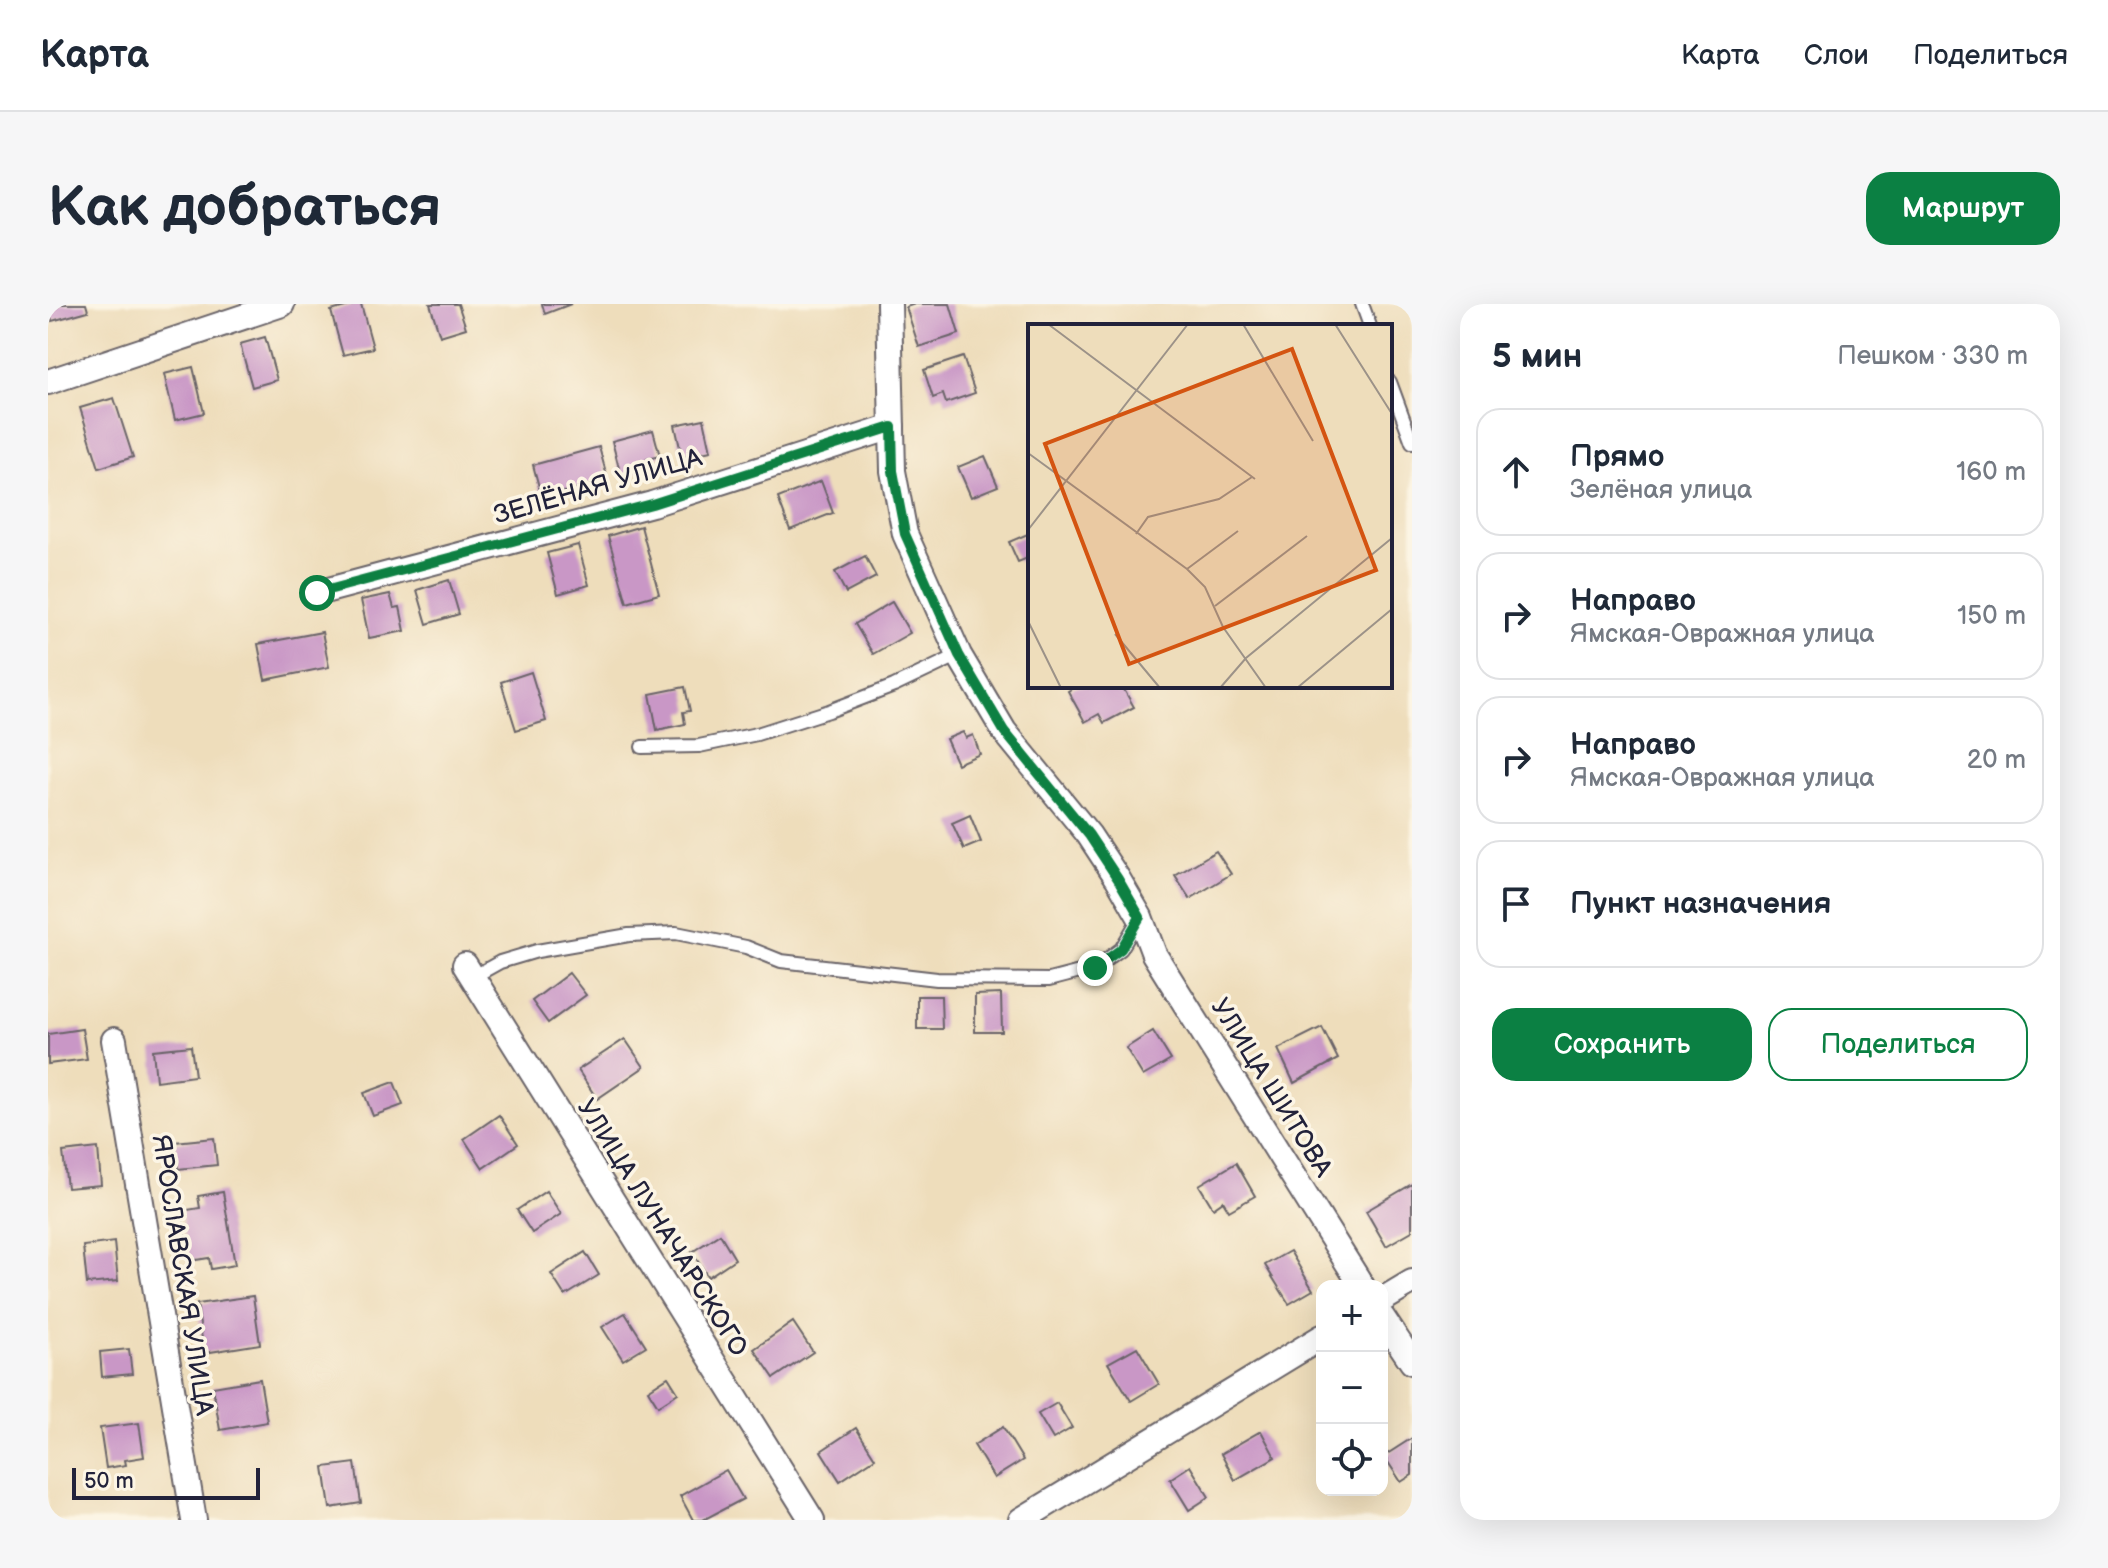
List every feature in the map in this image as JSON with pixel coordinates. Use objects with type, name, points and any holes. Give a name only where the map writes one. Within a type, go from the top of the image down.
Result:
[{"type":"street","points":[[48,382],[282,304]]},
{"type":"street","name":"УЛИЦА ШИТОВА","points":[[889,304],[893,471],[905,534],[959,655],[1004,731],[1089,835],[1118,879],[1140,917],[1154,954],[1358,1280]]},
{"type":"street","name":"ЗЕЛЁНАЯ УЛИЦА","points":[[317,593],[652,504],[892,427]]},
{"type":"street","name":"УЛИЦА ЛУНАЧАРСКОГО","points":[[469,971],[812,1520]]},
{"type":"street","name":"ЯРОСЛАВСКАЯ УЛИЦА","points":[[114,1040],[194,1520]]},
{"type":"street","points":[[1388,1296],[1412,1282]]},
{"type":"street","points":[[1388,1326],[1412,1362]]},
{"type":"street","points":[[1021,1520],[1316,1341]]},
{"type":"lane","points":[[1362,304],[1369,324]]},
{"type":"lane","points":[[1392,387],[1412,442]]},
{"type":"lane","points":[[642,747],[699,746],[757,734],[894,686],[959,655]]},
{"type":"lane","points":[[469,971],[537,951],[629,935],[676,933],[746,947],[781,961],[937,979],[1049,980],[1095,968],[1121,949],[1140,917]]},
{"type":"building","points":[[48,304],[86,304],[88,311],[52,321]]},
{"type":"building","points":[[361,304],[373,348],[343,355],[331,311]]},
{"type":"building","points":[[430,304],[458,304],[466,328],[440,336]]},
{"type":"building","points":[[542,304],[571,304],[545,314]]},
{"type":"building","points":[[950,304],[959,334],[919,347],[906,307]]},
{"type":"building","points":[[265,337],[277,380],[252,387],[240,344]]},
{"type":"building","points":[[963,357],[975,393],[946,403],[943,394],[933,398],[924,370]]},
{"type":"building","points":[[193,367],[204,413],[175,420],[164,374]]},
{"type":"building","points":[[114,398],[133,457],[99,468],[80,408]]},
{"type":"building","points":[[704,419],[711,451],[682,457],[675,425]]},
{"type":"building","points":[[653,430],[660,456],[647,459],[650,469],[621,476],[612,441]]},
{"type":"building","points":[[599,447],[608,480],[542,498],[533,465]]},
{"type":"building","points":[[985,456],[998,486],[971,497],[958,467]]},
{"type":"building","points":[[821,481],[833,513],[790,530],[778,498]]},
{"type":"building","points":[[641,526],[659,594],[627,603],[608,536]]},
{"type":"building","points":[[1028,534],[1028,558],[1018,562],[1009,542]]},
{"type":"building","points":[[578,545],[589,585],[558,594],[547,553]]},
{"type":"building","points":[[865,556],[876,577],[846,593],[835,572]]},
{"type":"building","points":[[449,580],[459,614],[427,624],[417,590]]},
{"type":"building","points":[[390,594],[394,608],[400,607],[405,631],[369,638],[361,600]]},
{"type":"building","points":[[892,602],[910,633],[873,654],[855,624]]},
{"type":"building","points":[[322,632],[329,667],[265,680],[258,644]]},
{"type":"building","points":[[531,672],[546,721],[516,730],[501,682]]},
{"type":"building","points":[[685,687],[690,711],[683,712],[685,724],[657,730],[650,694]]},
{"type":"building","points":[[1073,688],[1123,688],[1134,707],[1104,723],[1099,714],[1085,722],[1068,691]]},
{"type":"building","points":[[963,732],[966,738],[973,735],[980,754],[957,764],[946,739]]},
{"type":"building","points":[[970,815],[981,842],[964,849],[952,823]]},
{"type":"building","points":[[1216,851],[1231,874],[1190,899],[1175,876]]},
{"type":"building","points":[[569,973],[586,995],[548,1023],[532,1001]]},
{"type":"building","points":[[1001,994],[1002,1032],[975,1032],[975,995]]},
{"type":"building","points":[[917,996],[941,996],[942,1029],[917,1029]]},
{"type":"building","points":[[1322,1027],[1338,1059],[1294,1083],[1278,1049]]},
{"type":"building","points":[[82,1029],[87,1059],[48,1064],[48,1034]]},
{"type":"building","points":[[1153,1031],[1171,1060],[1143,1076],[1126,1048]]},
{"type":"building","points":[[625,1039],[644,1067],[597,1099],[578,1070]]},
{"type":"building","points":[[191,1046],[195,1076],[156,1081],[153,1050]]},
{"type":"building","points":[[394,1082],[403,1105],[373,1116],[364,1093]]},
{"type":"building","points":[[499,1115],[518,1144],[483,1168],[464,1139]]},
{"type":"building","points":[[214,1138],[217,1165],[178,1169],[175,1142]]},
{"type":"building","points":[[98,1148],[101,1185],[67,1188],[63,1152]]},
{"type":"building","points":[[1236,1163],[1255,1196],[1229,1211],[1223,1201],[1213,1208],[1199,1185]]},
{"type":"building","points":[[1412,1184],[1412,1231],[1386,1246],[1366,1211]]},
{"type":"building","points":[[546,1191],[561,1214],[532,1233],[517,1210]]},
{"type":"building","points":[[223,1192],[235,1265],[211,1269],[209,1258],[189,1261],[181,1211],[200,1208],[198,1196]]},
{"type":"building","points":[[720,1234],[735,1259],[708,1277],[692,1252]]},
{"type":"building","points":[[114,1242],[118,1281],[87,1284],[83,1246]]},
{"type":"building","points":[[1290,1251],[1313,1290],[1289,1304],[1265,1265]]},
{"type":"building","points":[[585,1252],[599,1275],[565,1296],[551,1274]]},
{"type":"building","points":[[253,1296],[260,1344],[204,1353],[197,1304]]},
{"type":"building","points":[[625,1313],[646,1346],[623,1360],[602,1327]]},
{"type":"building","points":[[793,1322],[813,1352],[774,1378],[754,1349]]},
{"type":"building","points":[[1137,1347],[1159,1384],[1131,1401],[1108,1363]]},
{"type":"building","points":[[129,1349],[132,1374],[102,1377],[100,1352]]},
{"type":"building","points":[[668,1377],[678,1393],[658,1406],[648,1390]]},
{"type":"building","points":[[260,1379],[267,1422],[220,1430],[213,1387]]},
{"type":"building","points":[[1057,1403],[1072,1428],[1053,1439],[1038,1414]]},
{"type":"building","points":[[139,1423],[144,1457],[125,1460],[126,1465],[106,1468],[100,1428]]},
{"type":"building","points":[[1003,1427],[1023,1460],[994,1478],[974,1445]]},
{"type":"building","points":[[856,1428],[875,1458],[840,1481],[821,1451]]},
{"type":"building","points":[[1261,1431],[1275,1457],[1235,1480],[1221,1454]]},
{"type":"building","points":[[1412,1438],[1412,1475],[1401,1482],[1388,1462],[1388,1453]]},
{"type":"building","points":[[355,1463],[361,1503],[330,1508],[324,1467]]},
{"type":"building","points":[[1190,1466],[1209,1497],[1189,1510],[1170,1479]]},
{"type":"building","points":[[726,1470],[743,1499],[703,1520],[693,1520],[680,1496]]},
{"type":"route","points":[[317,593],[652,504],[892,427],[893,471],[905,534],[959,655],[1004,731],[1089,835],[1140,917],[1121,949],[1095,968]]}]
